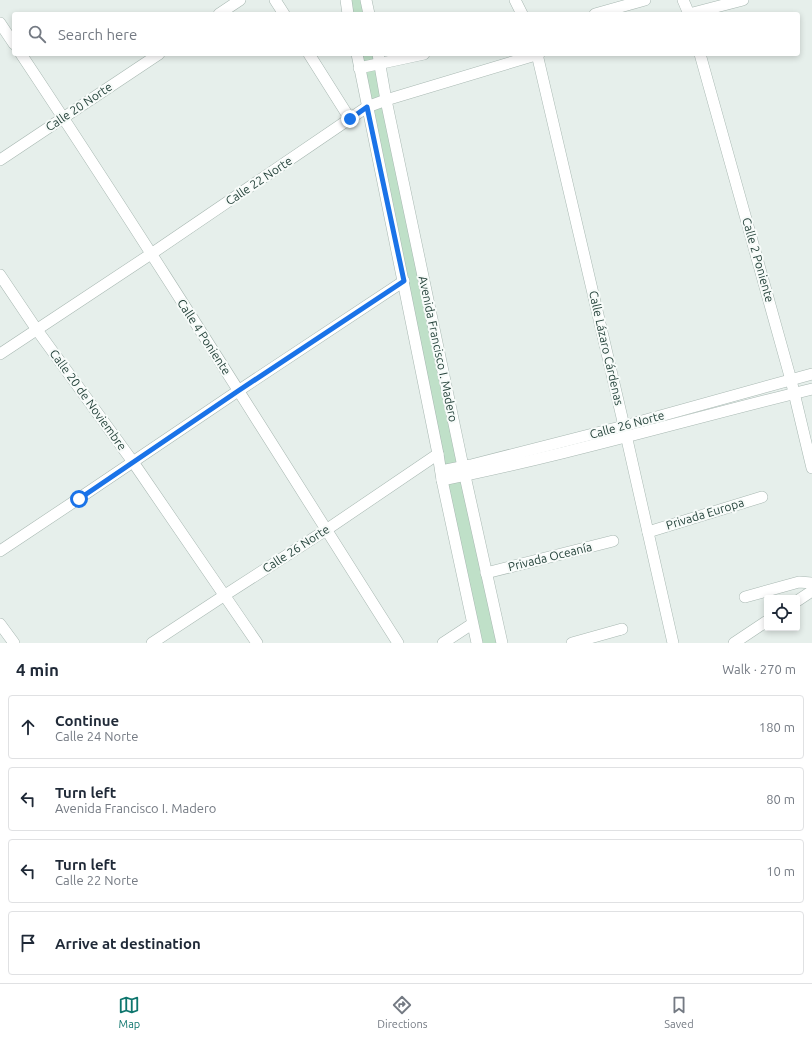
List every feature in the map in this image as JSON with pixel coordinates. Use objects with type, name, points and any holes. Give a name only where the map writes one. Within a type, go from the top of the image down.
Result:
[{"type":"street","points":[[222,12],[240,0]]},
{"type":"street","points":[[275,0],[283,12]]},
{"type":"street","points":[[346,0],[348,12]]},
{"type":"street","points":[[366,0],[369,12]]},
{"type":"street","points":[[515,0],[521,12]]},
{"type":"street","points":[[602,12],[645,0]]},
{"type":"street","points":[[682,0],[688,12]]},
{"type":"street","points":[[697,12],[743,0]]},
{"type":"street","points":[[0,23],[12,41]]},
{"type":"street","name":"Calle 4 Poniente","points":[[22,56],[151,254],[398,643]]},
{"type":"street","name":"Calle 20 Norte","points":[[0,160],[156,56]]},
{"type":"street","points":[[310,56],[350,119]]},
{"type":"street","name":"Avenida Francisco I. Madero","points":[[356,56],[404,281],[441,476],[477,643]]},
{"type":"street","points":[[359,68],[379,59],[406,56]]},
{"type":"street","name":"Calle 22 Norte","points":[[0,354],[151,254],[367,107],[531,56]]},
{"type":"street","name":"Calle Lázaro Cárdenas","points":[[538,56],[674,643]]},
{"type":"street","name":"Calle 2 Poniente","points":[[701,56],[791,380],[812,468]]},
{"type":"street","name":"Avenida Francisco I. Madero","points":[[379,59],[386,100],[464,471],[502,643]]},
{"type":"street","name":"Calle 20 de Noviembre","points":[[0,275],[37,330],[133,462],[257,643]]},
{"type":"street","points":[[0,551],[404,281]]},
{"type":"street","name":"Calle 26 Norte","points":[[464,471],[812,374]]},
{"type":"street","name":"Calle 26 Norte","points":[[441,476],[626,438],[812,389]]},
{"type":"street","name":"Calle 26 Norte","points":[[152,643],[326,530],[438,454]]},
{"type":"street","name":"Privada Europa","points":[[648,532],[762,496]]},
{"type":"street","name":"Privada Oceanía","points":[[486,573],[613,541]]},
{"type":"street","points":[[745,597],[799,582],[812,583]]},
{"type":"street","points":[[800,599],[812,591]]},
{"type":"street","points":[[734,643],[764,623]]},
{"type":"street","points":[[0,624],[14,643]]},
{"type":"street","points":[[443,643],[472,624]]},
{"type":"street","points":[[572,643],[622,629]]},
{"type":"green space","points":[[346,0],[365,0],[368,12],[349,12]]},
{"type":"green space","points":[[358,56],[376,56],[501,643],[478,643]]},
{"type":"route","points":[[79,499],[404,281],[367,107],[350,119]]}]
